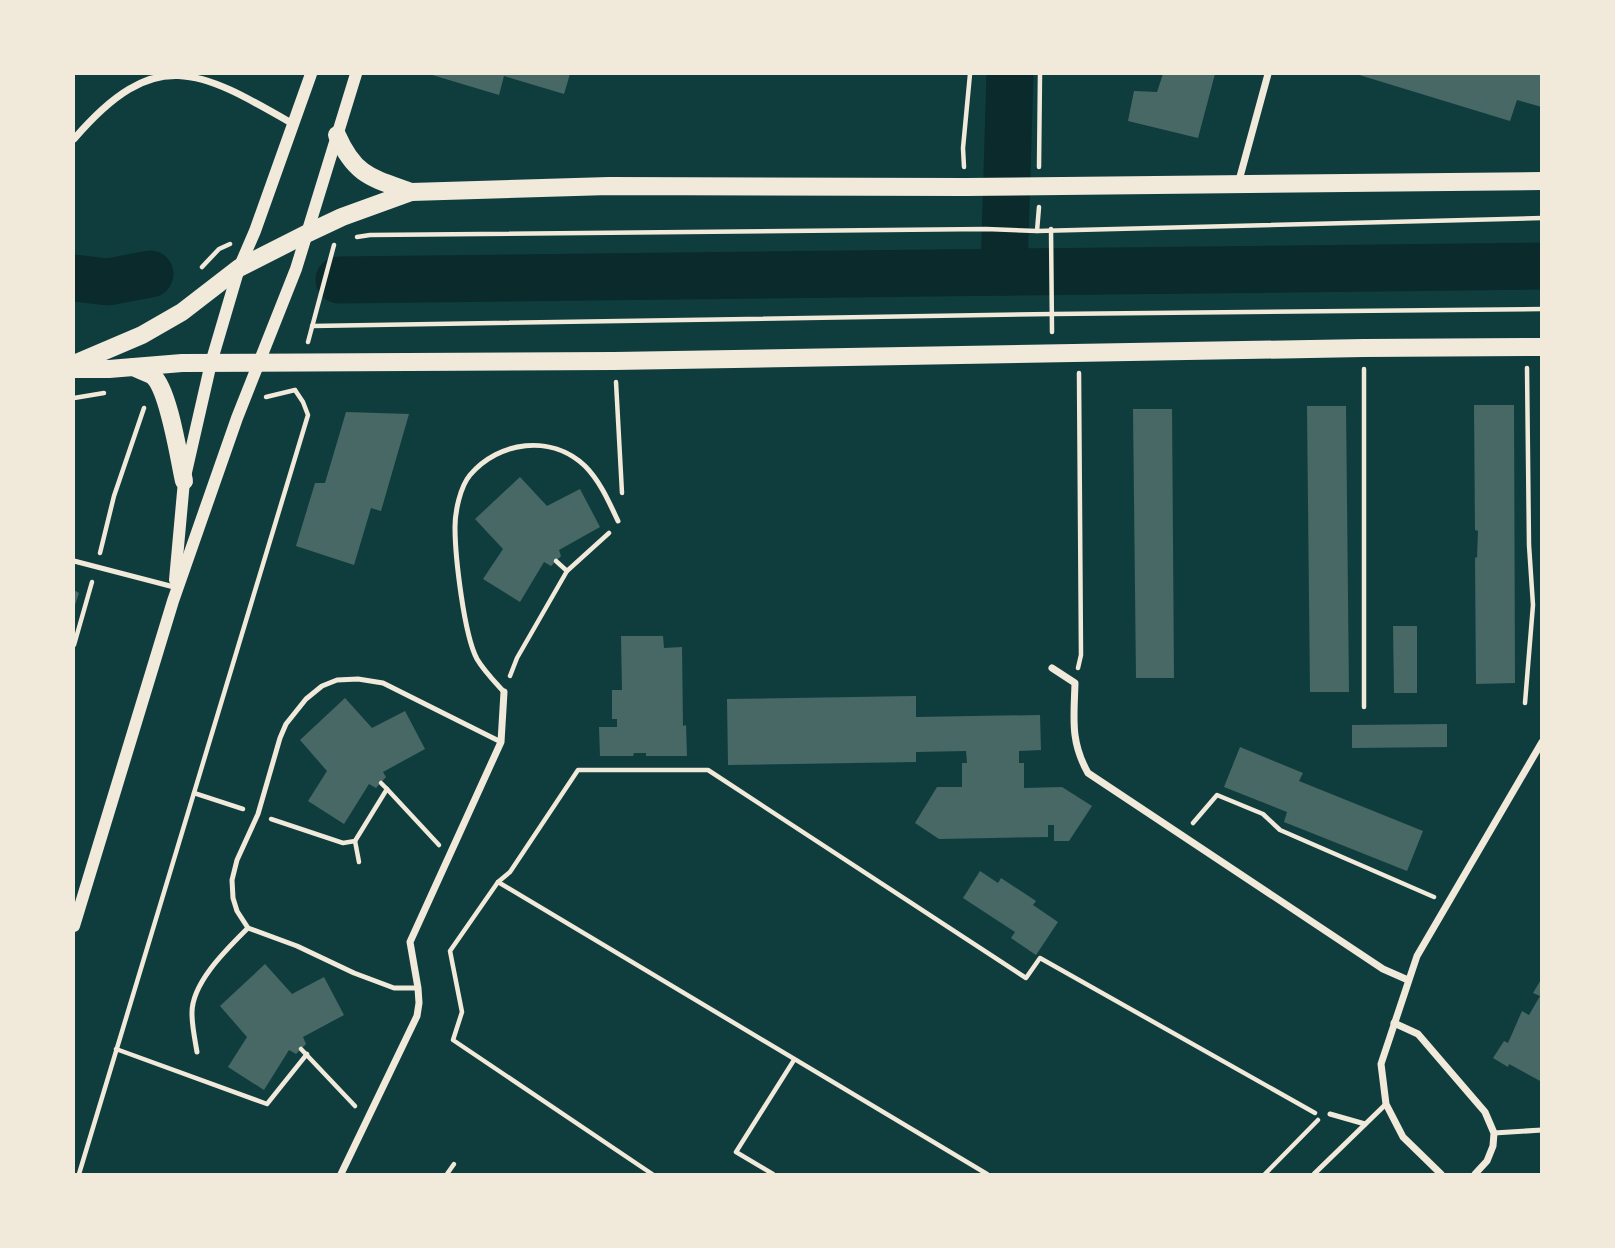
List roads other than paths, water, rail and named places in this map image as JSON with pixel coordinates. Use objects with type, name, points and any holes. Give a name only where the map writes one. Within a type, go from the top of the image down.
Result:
[{"type":"main road","points":[[337,135],[345,155],[355,166],[377,180],[411,192]]},
{"type":"main road","points":[[74,366],[142,335],[182,312],[239,268],[349,214],[411,192],[609,186],[1034,187],[1542,181]]},
{"type":"main road","points":[[74,366],[1534,348]]},
{"type":"main road","points":[[133,367],[154,377],[161,387],[184,481]]},
{"type":"street","points":[[173,601],[184,481],[211,363],[239,268],[311,74]]},
{"type":"street","points":[[74,926],[173,601],[258,362],[296,269],[356,74]]},
{"type":"street","points":[[1238,185],[1268,74]]},
{"type":"street","points":[[74,139],[111,100],[157,78],[176,75],[190,75],[215,82],[253,100],[293,124]]},
{"type":"street","points":[[1052,668],[1075,684],[1074,741],[1088,773],[1383,969],[1408,980]]},
{"type":"street","points":[[341,1174],[417,1016],[418,988],[410,942],[501,742],[504,692]]},
{"type":"street","points":[[1441,1174],[1402,1137],[1386,1104],[1381,1064],[1417,956],[1542,742]]},
{"type":"street","points":[[1394,1023],[1418,1034],[1485,1112],[1494,1133],[1493,1146],[1487,1161],[1475,1174]]},
{"type":"lane","points":[[504,692],[477,659],[470,638],[458,568],[455,524],[462,491],[469,476],[497,454],[522,444],[565,453],[584,465],[600,484],[618,521]]},
{"type":"lane","points":[[74,561],[174,587]]},
{"type":"lane","points":[[418,988],[394,988],[248,928],[237,911],[233,898],[232,880],[237,860],[258,814],[286,724],[306,699],[322,686],[337,680],[358,678],[383,683],[501,742]]},
{"type":"lane","points":[[197,1052],[191,1011],[202,982],[219,957],[248,928]]},
{"type":"lane","points":[[1314,1174],[1386,1104]]},
{"type":"lane","points":[[1330,1114],[1365,1124]]},
{"type":"lane","points":[[1494,1133],[1542,1130]]},
{"type":"waterway","points":[[1004,272],[1010,74]]},
{"type":"waterway","points":[[339,280],[1542,266]]},
{"type":"waterway","points":[[74,278],[108,282],[150,274]]}]
